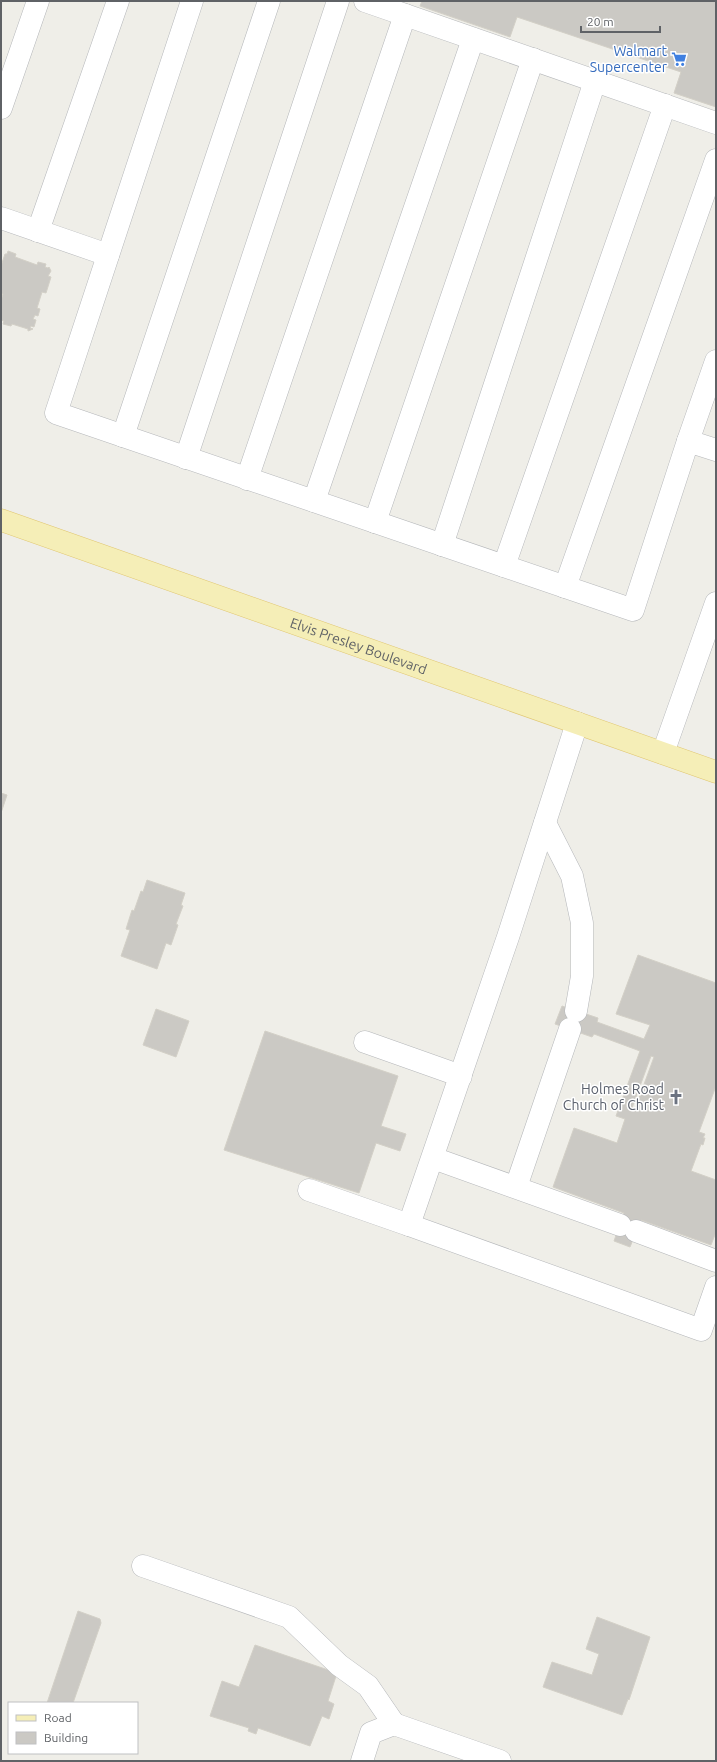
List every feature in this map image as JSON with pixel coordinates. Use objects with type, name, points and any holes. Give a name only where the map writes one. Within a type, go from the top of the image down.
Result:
[{"type":"main road","name":"Elvis Presley Boulevard","points":[[1,520],[716,772]]},
{"type":"street","points":[[1,108],[38,1]]},
{"type":"street","points":[[38,231],[118,1]]},
{"type":"street","points":[[192,1],[56,413],[633,610],[688,441],[716,361]]},
{"type":"street","points":[[123,436],[269,1]]},
{"type":"street","points":[[186,458],[338,1]]},
{"type":"street","points":[[365,1],[716,123]]},
{"type":"street","points":[[247,479],[405,15]]},
{"type":"street","points":[[314,501],[473,39]]},
{"type":"street","points":[[375,522],[533,59]]},
{"type":"street","points":[[442,545],[594,81]]},
{"type":"street","points":[[504,566],[665,105]]},
{"type":"street","points":[[565,587],[716,160]]},
{"type":"street","points":[[1,218],[108,255]]},
{"type":"street","points":[[688,441],[716,450]]},
{"type":"street","points":[[663,753],[716,603]]},
{"type":"street","points":[[409,1225],[461,1076],[578,723]]},
{"type":"street","points":[[516,1188],[573,1020],[582,976],[582,923],[572,876],[545,823]]},
{"type":"street","points":[[365,1042],[461,1076]]},
{"type":"street","points":[[433,1158],[716,1261]]},
{"type":"street","points":[[309,1190],[700,1330],[716,1287]]},
{"type":"street","points":[[143,1566],[289,1617],[339,1665],[368,1686],[394,1724],[500,1761]]},
{"type":"street","points":[[362,1761],[371,1734],[394,1724]]},
{"type":"building","name":"Walmart Supercenter","points":[[422,1],[716,1],[716,107],[674,93],[681,72],[517,17],[510,37],[420,6]]},
{"type":"building","points":[[8,251],[16,254],[15,257],[37,265],[38,262],[46,264],[45,267],[49,267],[51,271],[48,276],[51,277],[46,293],[42,292],[37,308],[40,309],[38,316],[35,315],[33,319],[36,320],[34,327],[31,326],[30,328],[33,329],[28,331],[28,329],[12,324],[11,326],[3,324],[4,321],[1,320],[1,300],[3,294],[1,294],[1,266],[5,254],[7,254]]},
{"type":"building","points":[[1,793],[7,795],[1,813]]},
{"type":"building","points":[[147,880],[185,893],[181,905],[183,906],[176,924],[178,925],[171,945],[166,943],[157,969],[121,956],[130,930],[126,929],[132,910],[134,911],[141,891],[143,892]]},
{"type":"building","name":"Holmes Road Church of Christ","points":[[638,955],[716,983],[716,1086],[699,1132],[705,1134],[703,1138],[705,1138],[703,1145],[701,1144],[691,1171],[716,1180],[716,1232],[711,1245],[641,1220],[630,1247],[614,1241],[624,1213],[553,1187],[574,1128],[617,1143],[625,1119],[616,1116],[640,1051],[594,1034],[592,1037],[555,1024],[562,1006],[598,1018],[597,1022],[644,1039],[650,1025],[616,1014]],"holes":[[[651,1056],[654,1057],[635,1109],[632,1108]]]},
{"type":"building","points":[[156,1009],[189,1021],[176,1057],[143,1045]]},
{"type":"building","points":[[265,1031],[398,1076],[381,1126],[406,1134],[400,1151],[376,1143],[359,1193],[224,1150]]},
{"type":"building","points":[[78,1611],[100,1619],[101,1623],[73,1702],[47,1702]]},
{"type":"building","points":[[597,1617],[650,1637],[629,1700],[628,1699],[622,1715],[543,1687],[552,1662],[592,1675],[599,1654],[586,1649]]},
{"type":"building","points":[[255,1645],[337,1673],[328,1701],[334,1704],[329,1719],[322,1716],[310,1746],[258,1728],[256,1734],[248,1731],[249,1728],[210,1716],[222,1681],[239,1687]]},
{"type":"place","name":"Walmart Supercenter","points":[[679,59]]},
{"type":"place","name":"Holmes Road Church of Christ","points":[[676,1097]]}]
